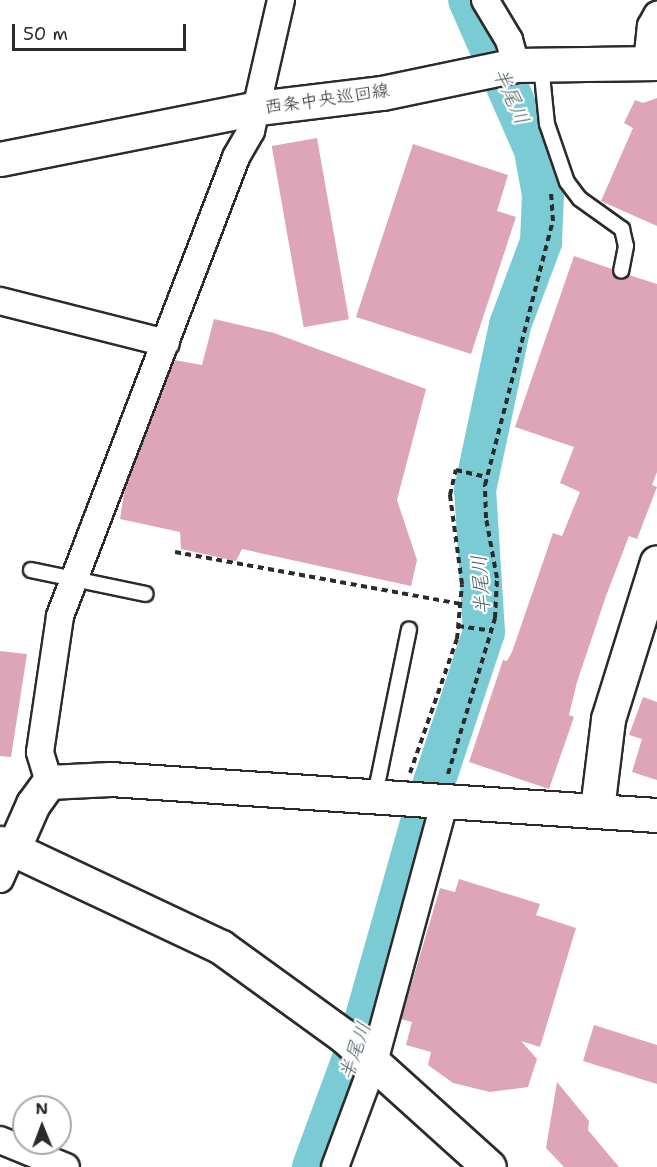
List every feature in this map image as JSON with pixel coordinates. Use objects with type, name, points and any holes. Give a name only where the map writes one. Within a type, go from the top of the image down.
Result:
[{"type":"main road","name":"西条中央巡回線","points":[[0,159],[258,108],[382,93],[475,72],[528,65],[652,63]]},
{"type":"main road","points":[[597,809],[608,718],[657,562]]},
{"type":"main road","points":[[489,1167],[344,1036],[221,947],[7,844],[49,782],[110,779],[455,795],[657,815]]},
{"type":"street","points":[[49,782],[40,752],[60,616],[73,577],[258,108],[281,0]]},
{"type":"street","points":[[485,0],[509,40],[528,65]]},
{"type":"street","points":[[652,63],[651,26],[657,15]]},
{"type":"street","points":[[0,301],[166,343]]},
{"type":"street","points":[[335,1167],[374,1062],[455,795]]},
{"type":"street","points":[[0,879],[7,844]]},
{"type":"street","points":[[0,1140],[66,1167]]},
{"type":"lane","points":[[528,65],[567,182],[580,198],[622,229],[626,246],[621,272]]},
{"type":"lane","points":[[31,570],[146,594]]},
{"type":"lane","points":[[393,791],[409,629]]},
{"type":"path","points":[[455,795],[491,631],[497,578],[486,518],[485,477],[553,221],[549,183]]},
{"type":"path","points":[[393,791],[452,662],[459,626],[462,584],[450,495],[456,470],[485,477]]},
{"type":"path","points":[[175,552],[460,603]]},
{"type":"path","points":[[459,626],[491,631]]},
{"type":"building","points":[[657,98],[657,226],[601,201],[633,128],[624,123],[635,100],[643,103]]},
{"type":"building","points":[[317,138],[349,319],[304,327],[272,146]]},
{"type":"building","points":[[413,144],[508,175],[497,211],[516,217],[471,354],[356,317]]},
{"type":"building","points":[[574,256],[612,269],[619,280],[629,275],[657,284],[657,472],[652,485],[657,487],[637,539],[629,536],[606,596],[577,682],[569,715],[574,717],[549,789],[469,762],[503,660],[507,661],[512,652],[553,533],[562,536],[580,492],[560,483],[574,447],[515,427]]},
{"type":"building","points":[[214,319],[274,333],[426,389],[397,500],[417,560],[411,586],[242,549],[236,561],[181,549],[180,532],[120,519],[125,487],[174,360],[202,365]]},
{"type":"building","points":[[0,651],[27,654],[11,757],[0,756]]},
{"type":"building","points":[[643,697],[657,702],[657,780],[632,772],[642,739],[629,735]]},
{"type":"building","points":[[459,879],[540,904],[536,915],[576,928],[540,1047],[521,1041],[537,1059],[528,1087],[490,1092],[453,1083],[428,1065],[431,1052],[406,1045],[412,1022],[401,1019],[440,888],[455,892]]},
{"type":"building","points":[[594,1025],[657,1045],[657,1084],[583,1061]]},
{"type":"building","points":[[557,1082],[589,1121],[588,1130],[619,1167],[564,1167],[546,1148]]},
{"type":"waterway","name":"半尾川","points":[[313,1167],[359,1042],[423,816],[484,632],[475,490],[510,325],[541,242],[543,195],[535,150],[469,0]]}]
